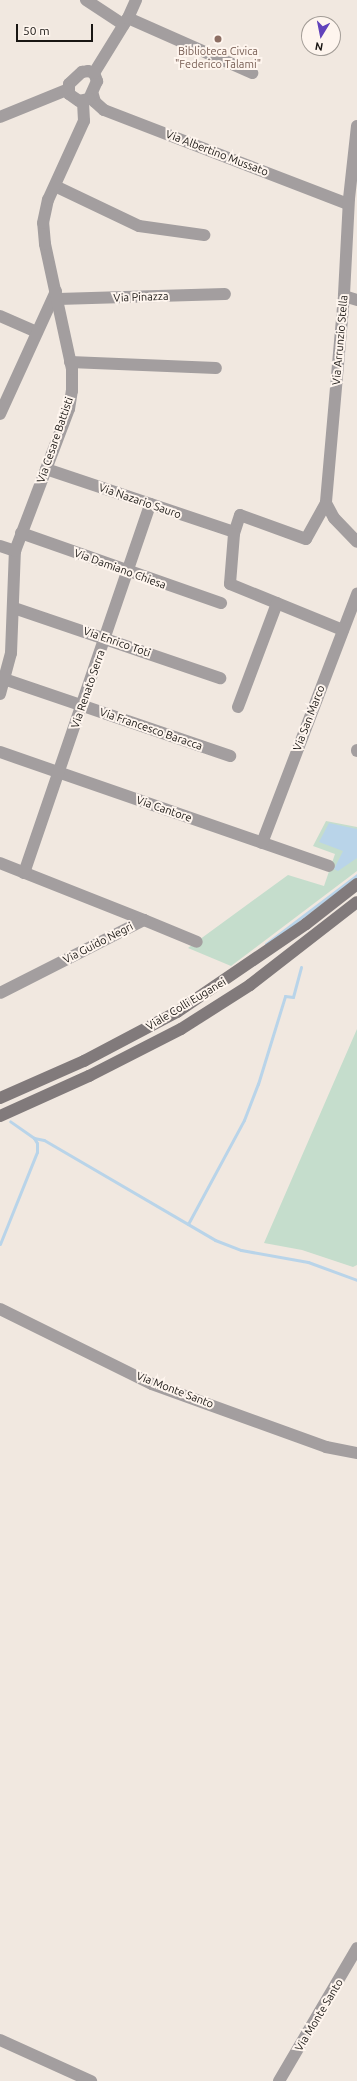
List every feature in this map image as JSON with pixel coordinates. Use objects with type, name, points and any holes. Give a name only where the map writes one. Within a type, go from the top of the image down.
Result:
[{"type":"main road","name":"Viale Colli Euganei","points":[[0,1098],[84,1061],[177,1012],[306,924],[357,884]]},
{"type":"main road","name":"Viale Colli Euganei","points":[[0,1116],[89,1076],[181,1029],[250,985],[357,902]]},
{"type":"street","points":[[86,0],[126,22],[252,73]]},
{"type":"street","points":[[94,73],[126,22],[136,0]]},
{"type":"street","points":[[82,72],[94,73],[97,81],[88,98],[72,97],[69,89],[72,80],[82,72]]},
{"type":"street","points":[[0,117],[69,89]]},
{"type":"street","name":"Via Cesare Battisti","points":[[0,694],[11,653],[14,608],[15,551],[69,409],[72,391],[70,362],[45,244],[43,223],[48,200],[84,121],[88,98]]},
{"type":"street","name":"Via Albertino Mussato","points":[[88,98],[104,110],[349,202]]},
{"type":"street","name":"Via Arrunzio Stella","points":[[326,503],[344,296],[349,202],[357,126]]},
{"type":"street","points":[[55,186],[139,226],[204,235]]},
{"type":"street","name":"Via Pinazza","points":[[57,295],[224,294]]},
{"type":"street","points":[[0,414],[37,332],[57,295]]},
{"type":"street","points":[[344,296],[357,300]]},
{"type":"street","points":[[0,316],[37,332]]},
{"type":"street","points":[[70,362],[216,368]]},
{"type":"street","name":"Via Nazario Sauro","points":[[46,469],[234,532]]},
{"type":"street","points":[[326,503],[306,539],[240,515],[234,532],[230,584],[343,630]]},
{"type":"street","points":[[326,503],[334,518],[357,542]]},
{"type":"street","name":"Via Renato Serra","points":[[24,873],[84,705],[127,570],[150,504]]},
{"type":"street","name":"Via Damiano Chiesa","points":[[21,533],[220,603]]},
{"type":"street","points":[[0,546],[15,551]]},
{"type":"street","name":"Via San Marco","points":[[262,842],[357,594]]},
{"type":"street","points":[[238,707],[277,603]]},
{"type":"street","name":"Via Enrico Toti","points":[[14,608],[220,678]]},
{"type":"street","name":"Via Francesco Baracca","points":[[4,679],[230,756]]},
{"type":"street","name":"Via Cantore","points":[[0,752],[329,866]]},
{"type":"street","name":"Via Guido Negri","points":[[0,863],[144,920]]},
{"type":"street","points":[[144,920],[197,942]]},
{"type":"street","name":"Via Guido Negri","points":[[0,993],[144,920]]},
{"type":"street","name":"Via Monte Santo","points":[[0,1309],[152,1384],[326,1447],[357,1453]]},
{"type":"street","name":"Via Monte Santo","points":[[279,2081],[357,1948]]},
{"type":"street","points":[[0,2040],[91,2081]]},
{"type":"green space","points":[[326,821],[357,827],[357,871],[231,966],[188,948],[288,875],[324,886],[335,854],[313,846]]},
{"type":"green space","points":[[357,1029],[357,1265],[353,1267],[302,1250],[264,1243]]},
{"type":"water","points":[[329,823],[357,829],[357,858],[338,871],[334,869],[343,851],[319,842]]},
{"type":"waterway","points":[[266,944],[357,875]]},
{"type":"waterway","points":[[188,1224],[244,1120],[258,1084],[285,996],[293,997],[301,967]]},
{"type":"waterway","points":[[0,1244],[37,1152],[37,1143],[34,1138],[10,1121]]},
{"type":"waterway","points":[[34,1138],[44,1140],[215,1240],[241,1250],[308,1262],[357,1280]]},
{"type":"place","name":"Biblioteca Civica \"Federico Talami\"","points":[[218,39]]}]
